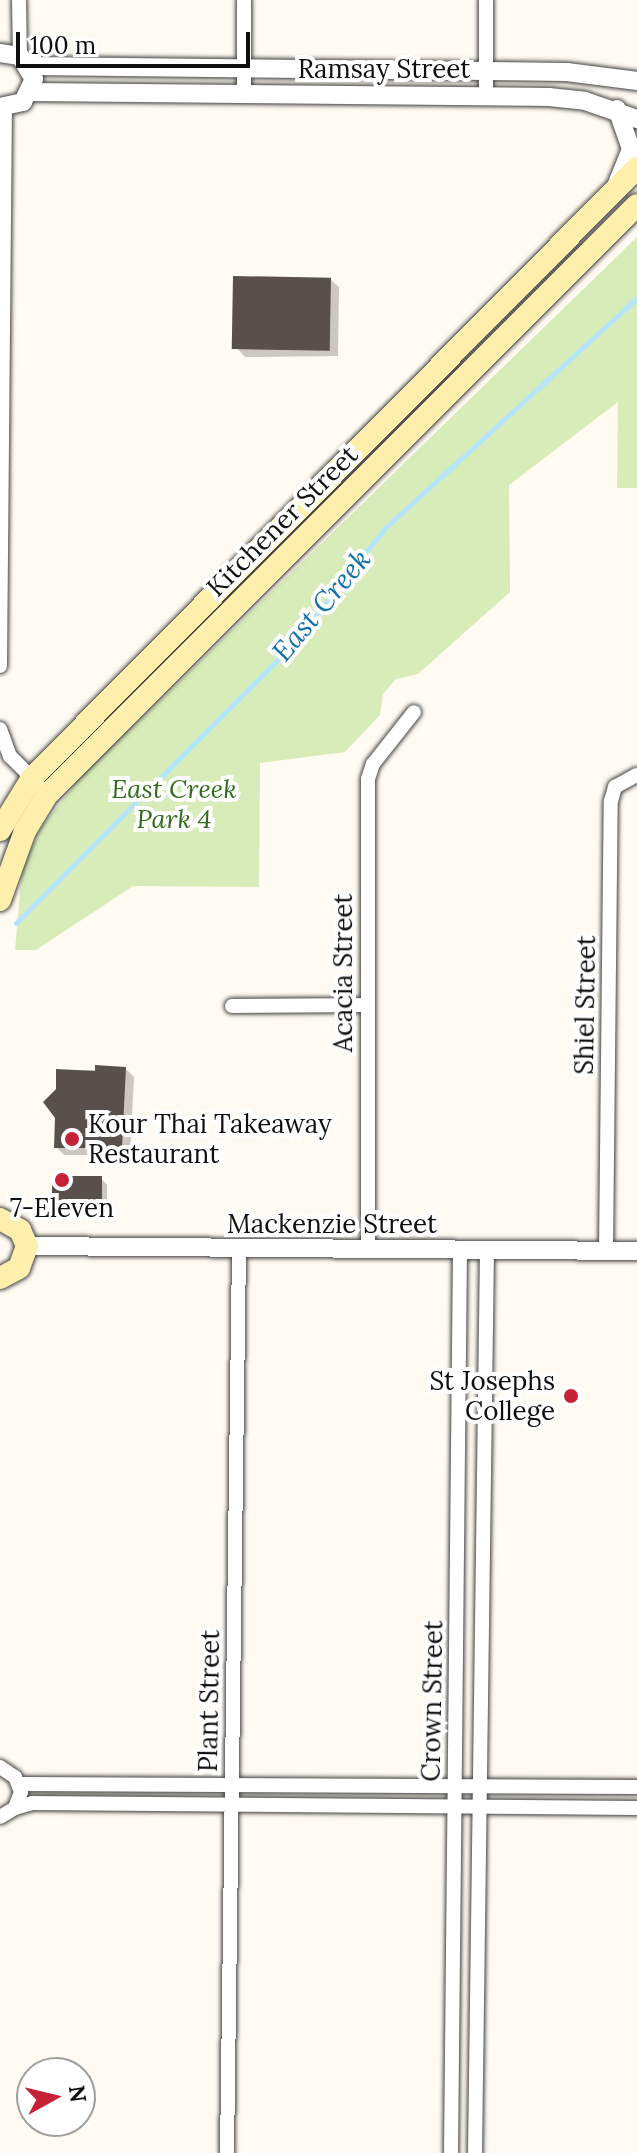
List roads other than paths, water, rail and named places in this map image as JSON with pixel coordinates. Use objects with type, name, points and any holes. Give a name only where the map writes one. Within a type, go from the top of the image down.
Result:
[{"type":"main road","name":"Kitchener Street","points":[[0,830],[32,778],[637,168]]},
{"type":"main road","name":"Kitchener Street","points":[[0,900],[25,831],[47,795],[637,205]]},
{"type":"main road","points":[[0,1219],[20,1230],[27,1246],[19,1268],[0,1278]]},
{"type":"street","points":[[0,666],[2,108],[18,105],[31,92],[19,0]]},
{"type":"street","points":[[244,0],[244,95]]},
{"type":"street","points":[[486,0],[486,95]]},
{"type":"street","name":"Ramsay Street","points":[[0,53],[25,61],[244,72],[605,73],[637,81]]},
{"type":"street","name":"Ramsay Street","points":[[31,92],[549,97],[617,109],[637,119]]},
{"type":"street","points":[[611,192],[631,149],[617,109]]},
{"type":"street","points":[[497,308],[515,326]]},
{"type":"street","name":"Acacia Street","points":[[368,1249],[368,779],[373,764],[414,712]]},
{"type":"street","points":[[0,729],[10,756],[47,795]]},
{"type":"street","name":"Shiel Street","points":[[606,1251],[611,801],[615,787],[637,775]]},
{"type":"street","points":[[232,1006],[367,1005]]},
{"type":"street","name":"Mackenzie Street","points":[[27,1246],[637,1251]]},
{"type":"street","name":"Plant Street","points":[[227,2153],[239,1250]]},
{"type":"street","name":"Crown Street","points":[[451,2153],[460,1250]]},
{"type":"street","name":"Crown Street","points":[[475,2153],[483,1807],[487,1250]]},
{"type":"street","points":[[0,1767],[19,1784],[637,1787]]},
{"type":"street","points":[[15,1808],[19,1784]]},
{"type":"street","points":[[0,1817],[25,1803],[637,1808]]},
{"type":"waterway","name":"East Creek","points":[[16,923],[294,643],[385,528],[637,298]]},
{"type":"place","name":"Kour Thai Takeaway Restaurant","points":[[72,1139]]},
{"type":"place","name":"7-Eleven","points":[[62,1180]]},
{"type":"place","name":"St Josephs College","points":[[571,1396]]},
{"type":"park label","name":"East Creek Park 4","points":[[174,804]]}]
